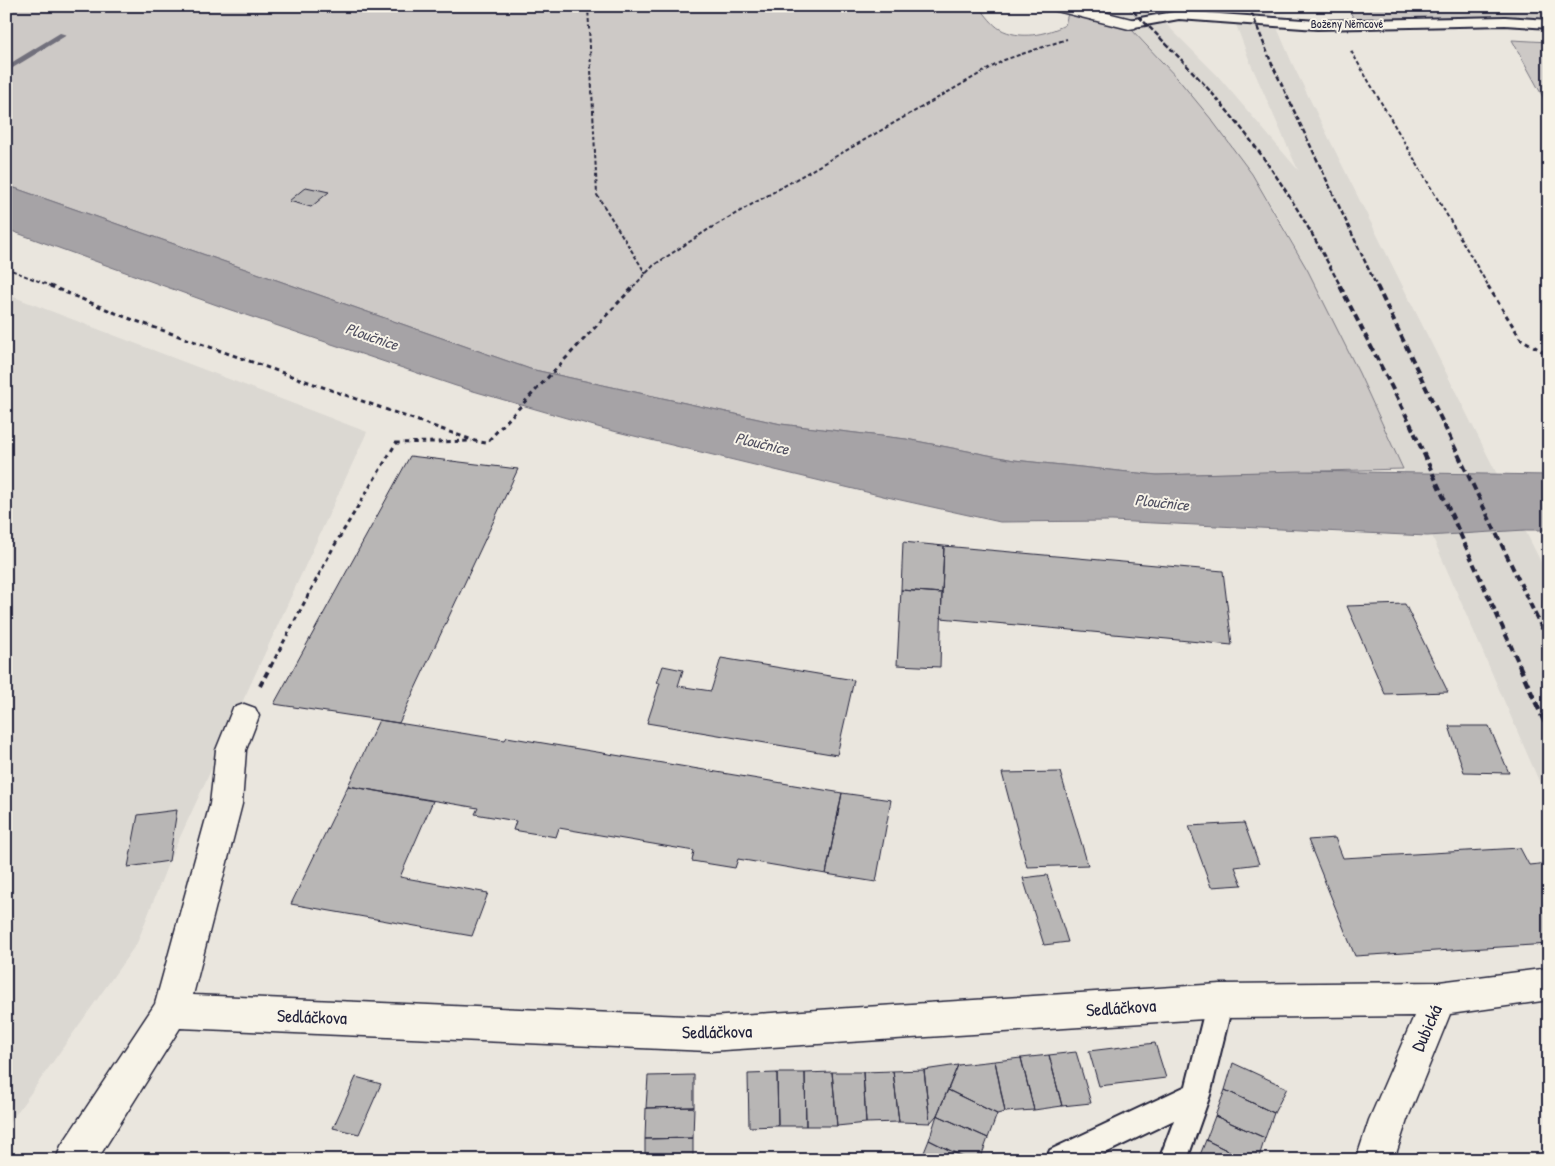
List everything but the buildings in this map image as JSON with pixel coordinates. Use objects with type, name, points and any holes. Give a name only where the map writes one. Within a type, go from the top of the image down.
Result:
[{"type":"street","name":"Boženy Němcové","points":[[1059,6],[1129,24]]},
{"type":"street","points":[[75,1160],[171,1011],[226,804],[231,750],[244,716]]},
{"type":"street","name":"Dubická","points":[[1375,1160],[1388,1120],[1439,999],[1549,984]]},
{"type":"street","name":"Sedláčkova","points":[[171,1011],[709,1034],[1220,1001],[1439,999]]},
{"type":"lane","points":[[1190,6],[1204,17]]},
{"type":"lane","name":"Boženy Němcové","points":[[1129,24],[1179,15],[1317,25],[1505,21],[1549,24]]},
{"type":"lane","points":[[1173,1160],[1196,1095],[1220,1001]]},
{"type":"lane","points":[[1060,1160],[1196,1095]]},
{"type":"path","points":[[588,6],[597,195],[646,274]]},
{"type":"path","points":[[6,268],[124,317],[475,441],[486,443],[654,265],[709,229],[1004,60],[1092,30],[1129,24]]},
{"type":"path","points":[[1317,25],[1347,44],[1472,262],[1520,339],[1549,355]]},
{"type":"path","points":[[244,716],[333,548],[396,443],[475,441]]},
{"type":"shaded area","points":[[6,6],[982,6],[981,9],[997,27],[1016,34],[1041,34],[1065,25],[1068,13],[1131,29],[1178,79],[1252,174],[1308,271],[1359,373],[1403,469],[1157,475],[1014,460],[906,439],[781,424],[530,369],[6,185]]},
{"type":"shaded area","points":[[1107,6],[1148,6],[1217,75],[1298,170],[1250,62],[1229,6],[1268,6],[1292,63],[1345,171],[1549,578],[1549,804],[1403,469],[1359,373],[1279,218],[1252,174],[1178,79]]},
{"type":"shaded area","points":[[1549,6],[1549,19],[1463,17],[1355,20],[1348,9],[1510,8]]},
{"type":"shaded area","points":[[1512,40],[1549,42],[1549,108]]},
{"type":"shaded area","points":[[6,294],[367,432],[169,861],[137,943],[6,1128]]},
{"type":"water","name":"Ploučnice","points":[[6,185],[530,369],[781,424],[906,439],[1014,460],[1157,475],[1298,471],[1549,475],[1549,530],[1427,536],[1112,521],[1000,522],[887,497],[601,428],[456,386],[225,308],[6,229]]},
{"type":"waterway","points":[[6,70],[63,35]]},
{"type":"railway","points":[[1128,6],[1203,83],[1254,144],[1298,210],[1341,287]]},
{"type":"railway","points":[[1249,6],[1271,62],[1377,287]]},
{"type":"railway","points":[[1340,286],[1409,421],[1520,666]]},
{"type":"railway","points":[[1377,286],[1549,643]]},
{"type":"railway","points":[[1519,665],[1549,732]]}]
